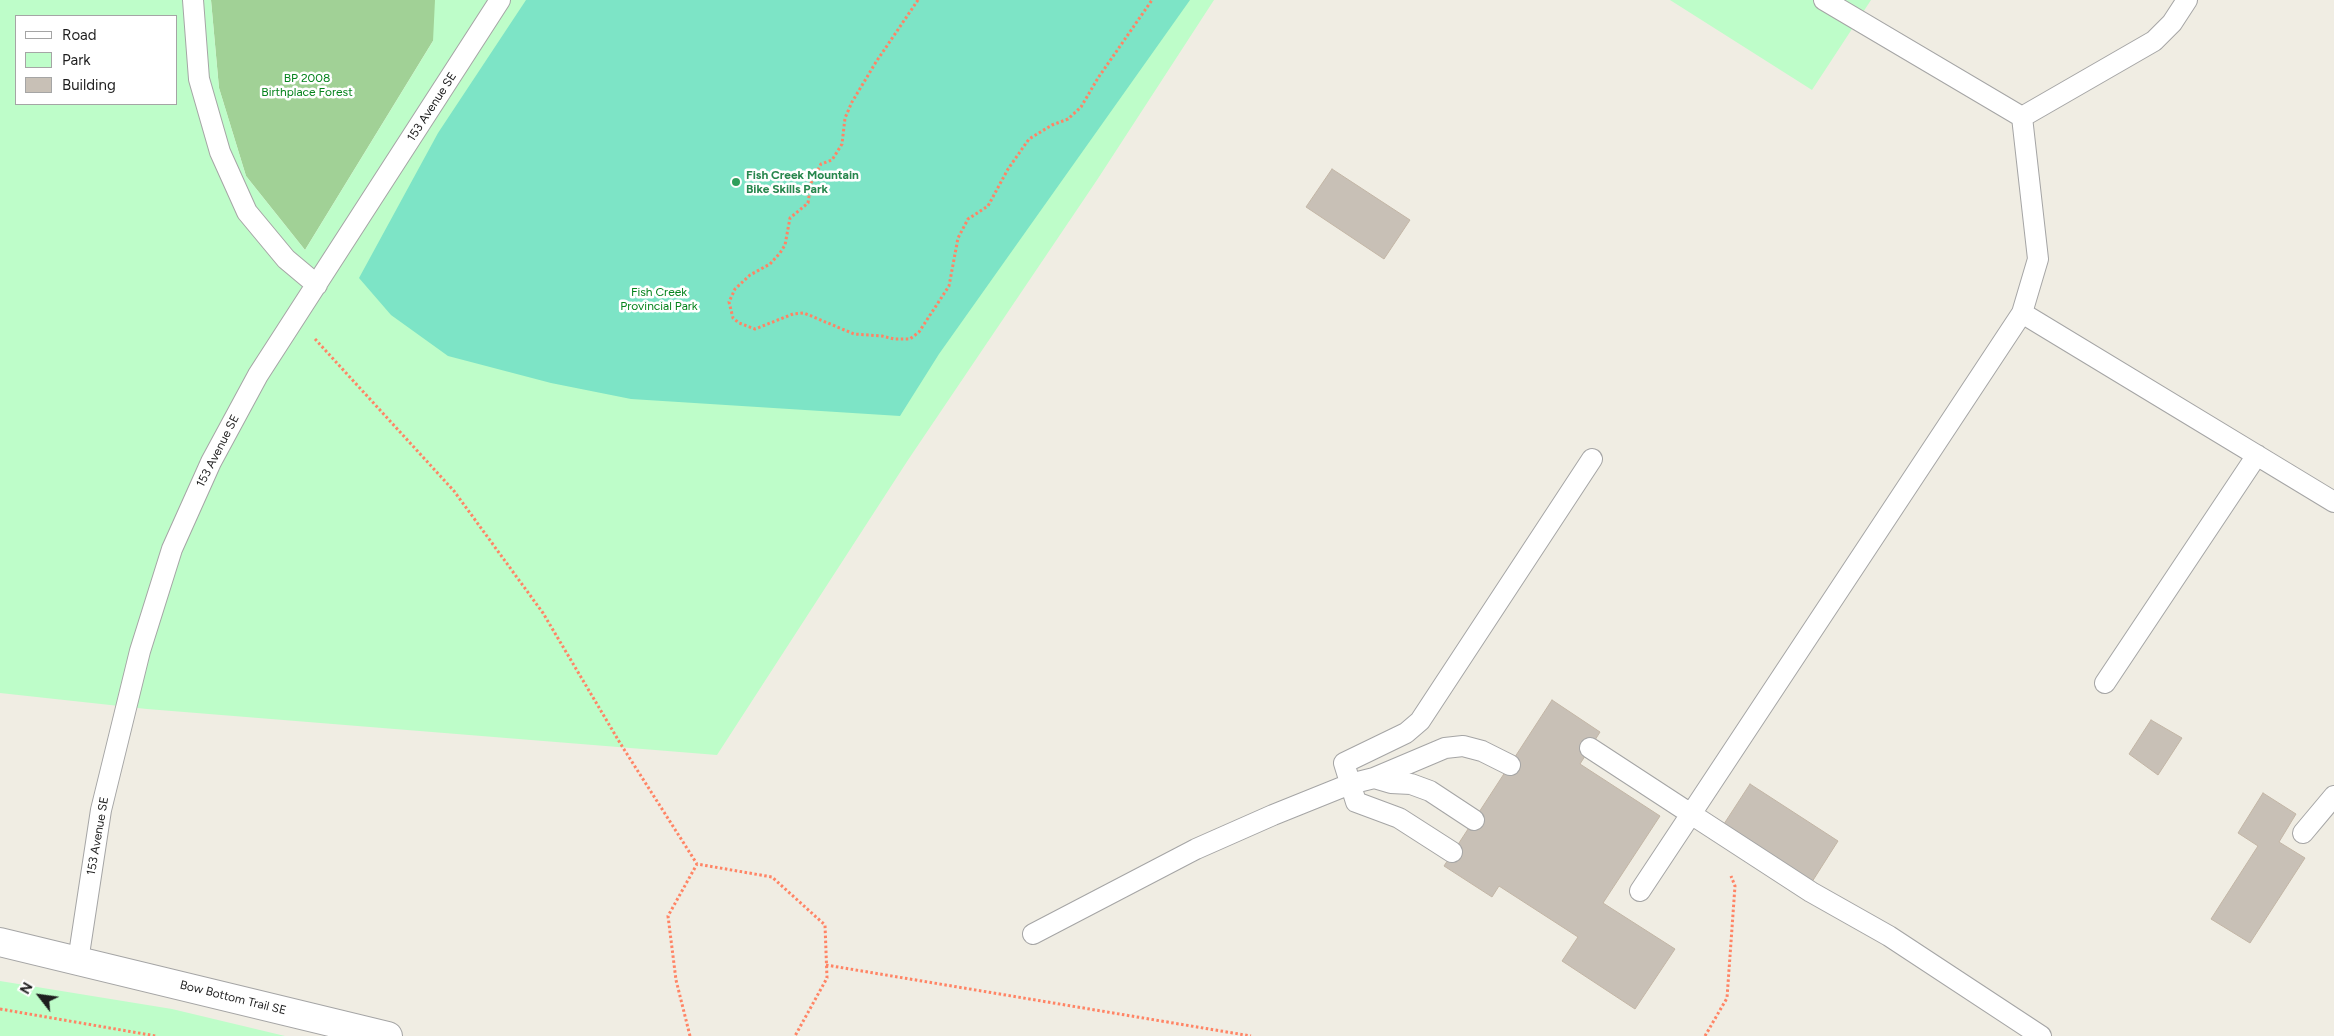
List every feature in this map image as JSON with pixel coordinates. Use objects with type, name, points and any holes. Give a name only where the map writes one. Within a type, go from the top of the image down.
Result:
[{"type":"street","name":"Bow Bottom Trail SE","points":[[0,942],[388,1036]]},
{"type":"street","name":"Bow Bottom Trail SE","points":[[0,954],[78,961]]},
{"type":"lane","points":[[193,0],[199,79],[220,152],[247,212],[286,259],[317,286]]},
{"type":"lane","name":"153 Avenue SE","points":[[78,961],[101,810],[140,651],[172,549],[211,462],[258,375],[500,0]]},
{"type":"lane","points":[[1824,0],[2022,117]]},
{"type":"lane","points":[[2022,117],[2154,41],[2172,23],[2187,0]]},
{"type":"lane","points":[[1640,891],[2022,312],[2038,260],[2022,117]]},
{"type":"lane","points":[[2022,312],[2334,502]]},
{"type":"lane","points":[[2105,683],[2257,455]]},
{"type":"lane","points":[[1452,852],[1399,818],[1356,802],[1344,763],[1406,734],[1420,721],[1592,459]]},
{"type":"lane","points":[[1033,934],[1196,848],[1350,784],[1374,778],[1445,748],[1463,746],[1482,750],[1510,765]]},
{"type":"lane","points":[[1590,748],[1811,892],[1889,936],[2041,1036]]},
{"type":"lane","points":[[1374,778],[1391,783],[1411,784],[1430,791],[1474,820]]},
{"type":"lane","points":[[2303,833],[2334,796]]},
{"type":"path","points":[[918,0],[876,62],[852,102],[845,118],[842,144],[832,160],[821,164],[811,183],[808,202],[790,218],[785,245],[780,253],[770,264],[750,275],[735,289],[729,302],[733,318],[739,323],[755,329],[793,314],[804,313],[854,334],[882,336],[894,340],[910,338],[919,332],[949,286],[958,238],[968,219],[988,206],[1008,169],[1029,139],[1052,124],[1068,119],[1081,107],[1098,78],[1152,0]]},
{"type":"path","points":[[296,318],[459,498],[544,613],[620,743],[697,864],[772,877],[825,926],[827,978],[795,1036]]},
{"type":"path","points":[[1705,1036],[1726,998],[1735,886],[1714,829]]},
{"type":"path","points":[[690,1036],[676,980],[668,916],[697,864]]},
{"type":"path","points":[[826,965],[1251,1036]]},
{"type":"path","points":[[0,1009],[156,1036]]},
{"type":"green space","name":"Fish Creek Provincial Park","points":[[0,0],[211,0],[219,88],[246,176],[305,250],[433,41],[435,0],[1214,0],[1097,180],[908,460],[717,755],[147,709],[0,693]]},
{"type":"green space","name":"BP 2008 Birthplace Forest","points":[[211,0],[458,0],[305,250],[246,176],[219,88]]},
{"type":"green space","name":"Fish Creek Mountain Bike Skills Park","points":[[526,0],[1190,0],[939,354],[900,416],[631,399],[551,383],[448,356],[391,315],[359,278],[438,133]]},
{"type":"green space","points":[[1670,0],[1871,0],[1812,90]]},
{"type":"green space","points":[[0,981],[172,1009],[285,1036],[0,1036]]},
{"type":"building","points":[[1332,169],[1410,220],[1384,259],[1306,207]]},
{"type":"building","points":[[1552,700],[1600,732],[1580,764],[1660,816],[1603,903],[1675,949],[1635,1009],[1562,961],[1578,937],[1499,886],[1492,897],[1444,866]]},
{"type":"building","points":[[2151,720],[2182,738],[2158,775],[2129,754]]},
{"type":"building","points":[[1750,784],[1838,841],[1810,885],[1722,827]]},
{"type":"building","points":[[2263,793],[2296,814],[2279,842],[2305,858],[2250,943],[2211,919],[2258,846],[2238,833]]},
{"type":"place","name":"Fish Creek Mountain Bike Skills Park","points":[[736,182]]}]
